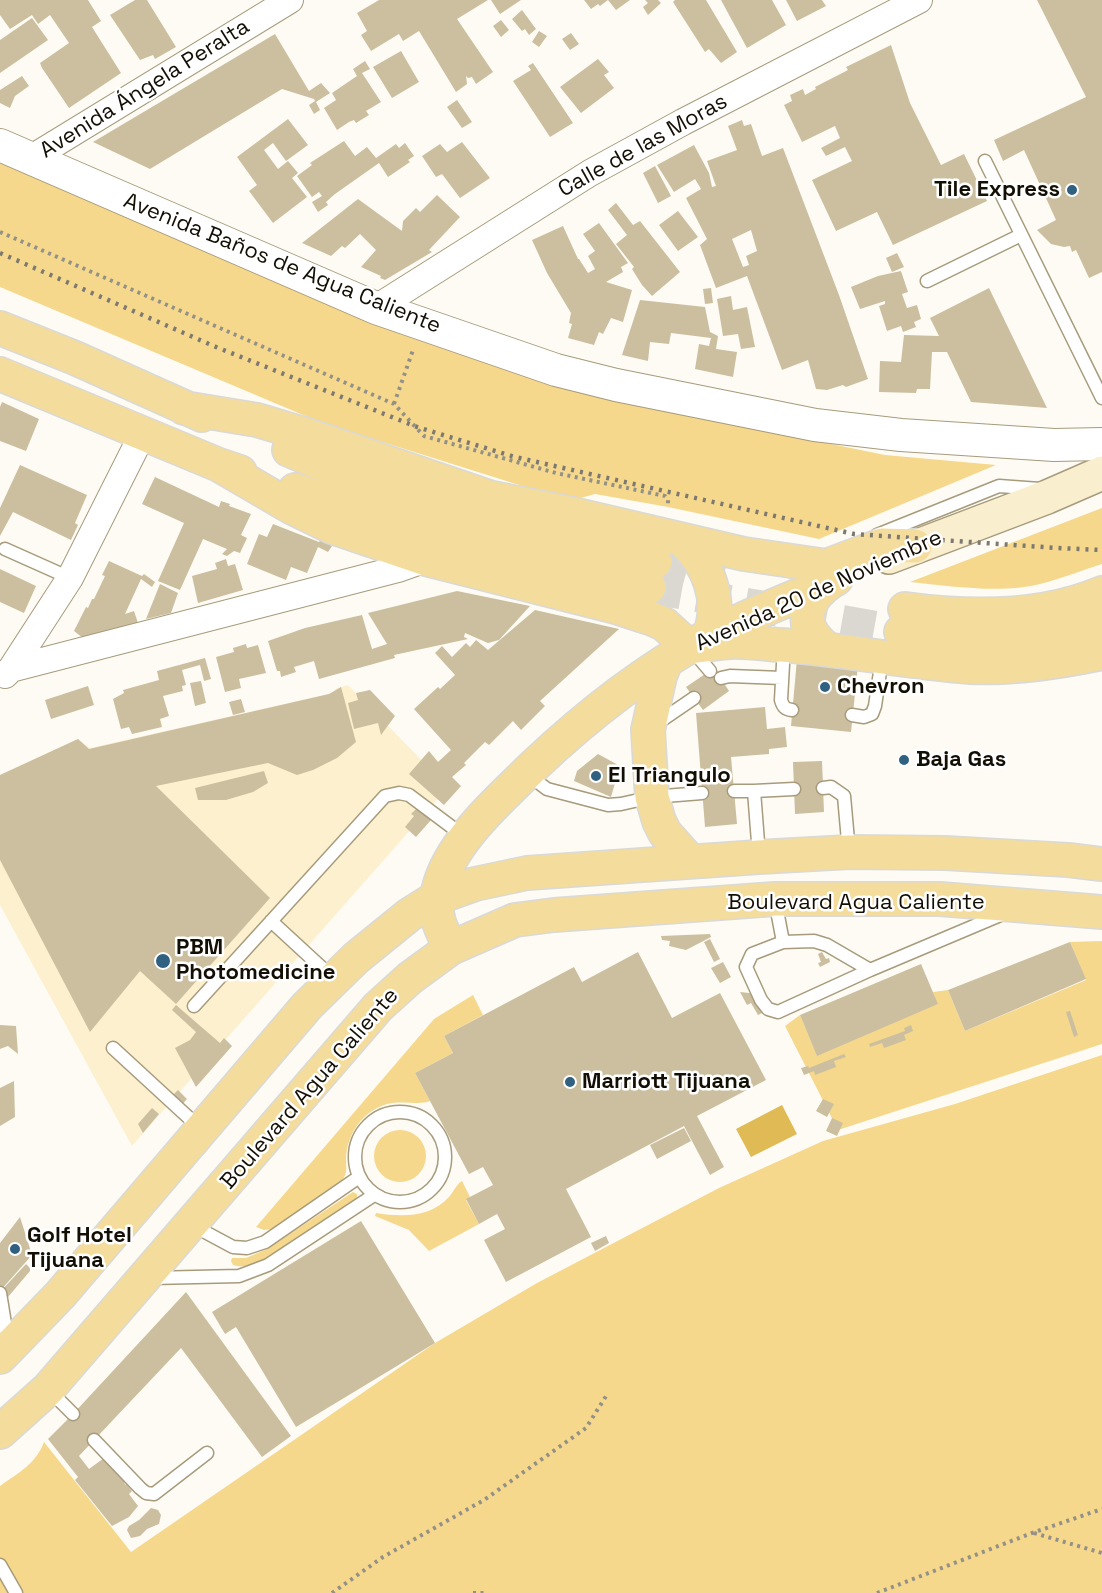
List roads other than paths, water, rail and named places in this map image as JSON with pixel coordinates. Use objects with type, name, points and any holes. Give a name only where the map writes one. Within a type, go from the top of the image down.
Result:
[{"type":"main road","points":[[0,328],[75,358],[184,408],[356,478],[652,574],[507,558],[219,465],[0,374]]},
{"type":"main road","points":[[184,408],[257,420],[492,498],[674,528],[744,554],[822,571],[818,591],[809,603],[807,611],[808,624],[826,648]]},
{"type":"main road","points":[[219,465],[291,507],[332,526],[426,559],[639,614],[664,624],[693,654]]},
{"type":"main road","name":"Avenida 20 de Noviembre","points":[[451,948],[437,920],[436,898],[446,871],[466,838],[477,822],[555,744],[609,700],[693,654],[822,571],[826,566],[882,545],[915,546],[1102,473]]},
{"type":"main road","points":[[674,528],[700,559],[711,587],[716,613],[693,654]]},
{"type":"main road","points":[[690,861],[665,833],[659,822],[652,796],[648,730],[660,676],[693,654],[731,642],[826,648],[896,633],[946,615],[993,616],[1042,610],[1102,593]]},
{"type":"main road","points":[[896,633],[964,641],[1014,641],[1072,632],[1102,623]]},
{"type":"main road","points":[[896,633],[925,663],[973,667],[1026,666],[1070,660],[1102,652]]},
{"type":"main road","name":"Boulevard Agua Caliente","points":[[4,1353],[60,1295],[307,1006],[356,958],[409,915],[436,898],[475,884],[527,873],[759,856],[849,852],[945,853],[1102,864]]},
{"type":"main road","name":"Boulevard Agua Caliente","points":[[0,1432],[48,1389],[378,1007],[410,978],[451,948],[514,920],[775,899],[940,899],[1102,912]]},
{"type":"street","name":"Avenida Ángela Peralta","points":[[30,159],[290,0]]},
{"type":"street","name":"Calle de las Moras","points":[[376,308],[590,173],[920,0]]},
{"type":"street","name":"Avenida Baños de Agua Caliente","points":[[0,145],[376,308],[556,370],[815,425],[936,438],[1054,445],[1102,444]]},
{"type":"street","points":[[6,675],[70,578],[143,433]]},
{"type":"street","points":[[6,675],[398,569],[426,559]]},
{"type":"lane","points":[[985,160],[1102,398]]},
{"type":"lane","points":[[927,281],[1021,235]]},
{"type":"lane","points":[[822,571],[999,486],[1062,490]]},
{"type":"lane","points":[[5,549],[70,578]]},
{"type":"lane","points":[[852,715],[864,717],[872,714],[896,633]]},
{"type":"lane","points":[[784,645],[783,706],[792,710]]},
{"type":"lane","points":[[721,678],[730,676],[782,678]]},
{"type":"lane","points":[[648,730],[694,698]]},
{"type":"lane","points":[[526,773],[547,789],[608,805],[652,796],[702,793]]},
{"type":"lane","points":[[823,788],[831,787],[844,796],[849,852]]},
{"type":"lane","points":[[734,791],[794,789]]},
{"type":"lane","points":[[754,791],[759,856]]},
{"type":"lane","points":[[194,1006],[385,796],[399,793],[409,795],[466,838]]},
{"type":"lane","points":[[775,899],[783,942]]},
{"type":"lane","points":[[870,970],[827,945],[814,941],[783,942],[752,954],[746,967],[761,1000],[768,1009],[778,1012],[870,970],[1024,905]]},
{"type":"lane","points":[[271,921],[334,979]]},
{"type":"lane","points":[[113,1048],[201,1130]]},
{"type":"lane","points":[[403,1112],[418,1115],[431,1123],[440,1135],[445,1149],[445,1164],[440,1179],[431,1191],[418,1199],[403,1202],[388,1201],[374,1195],[359,1177],[355,1159],[357,1144],[364,1131],[374,1120],[388,1114],[403,1112]]},
{"type":"lane","points":[[191,1224],[233,1247],[247,1248],[265,1242],[359,1177]]},
{"type":"lane","points":[[144,1278],[239,1276],[268,1265],[374,1195]]},
{"type":"lane","points":[[0,1293],[4,1353]]},
{"type":"lane","points":[[48,1389],[73,1414]]},
{"type":"lane","points":[[94,1440],[140,1488],[153,1494],[207,1453]]},
{"type":"lane","points":[[0,1565],[16,1593]]},
{"type":"tunnel","points":[[655,562],[722,581]]},
{"type":"tunnel","points":[[649,587],[901,632]]},
{"type":"railway","points":[[0,253],[216,347],[417,427],[515,457],[854,534],[1102,550]]},
{"type":"place","name":"Tile Express","points":[[1072,190]]},
{"type":"place","name":"Chevron","points":[[825,687]]},
{"type":"place","name":"Baja Gas","points":[[904,760]]},
{"type":"place","name":"El Triangulo","points":[[596,776]]},
{"type":"place","name":"PBM Photomedicine","points":[[163,961]]},
{"type":"place","name":"Marriott Tijuana","points":[[570,1082]]},
{"type":"place","name":"Golf Hotel Tijuana","points":[[15,1249]]}]
